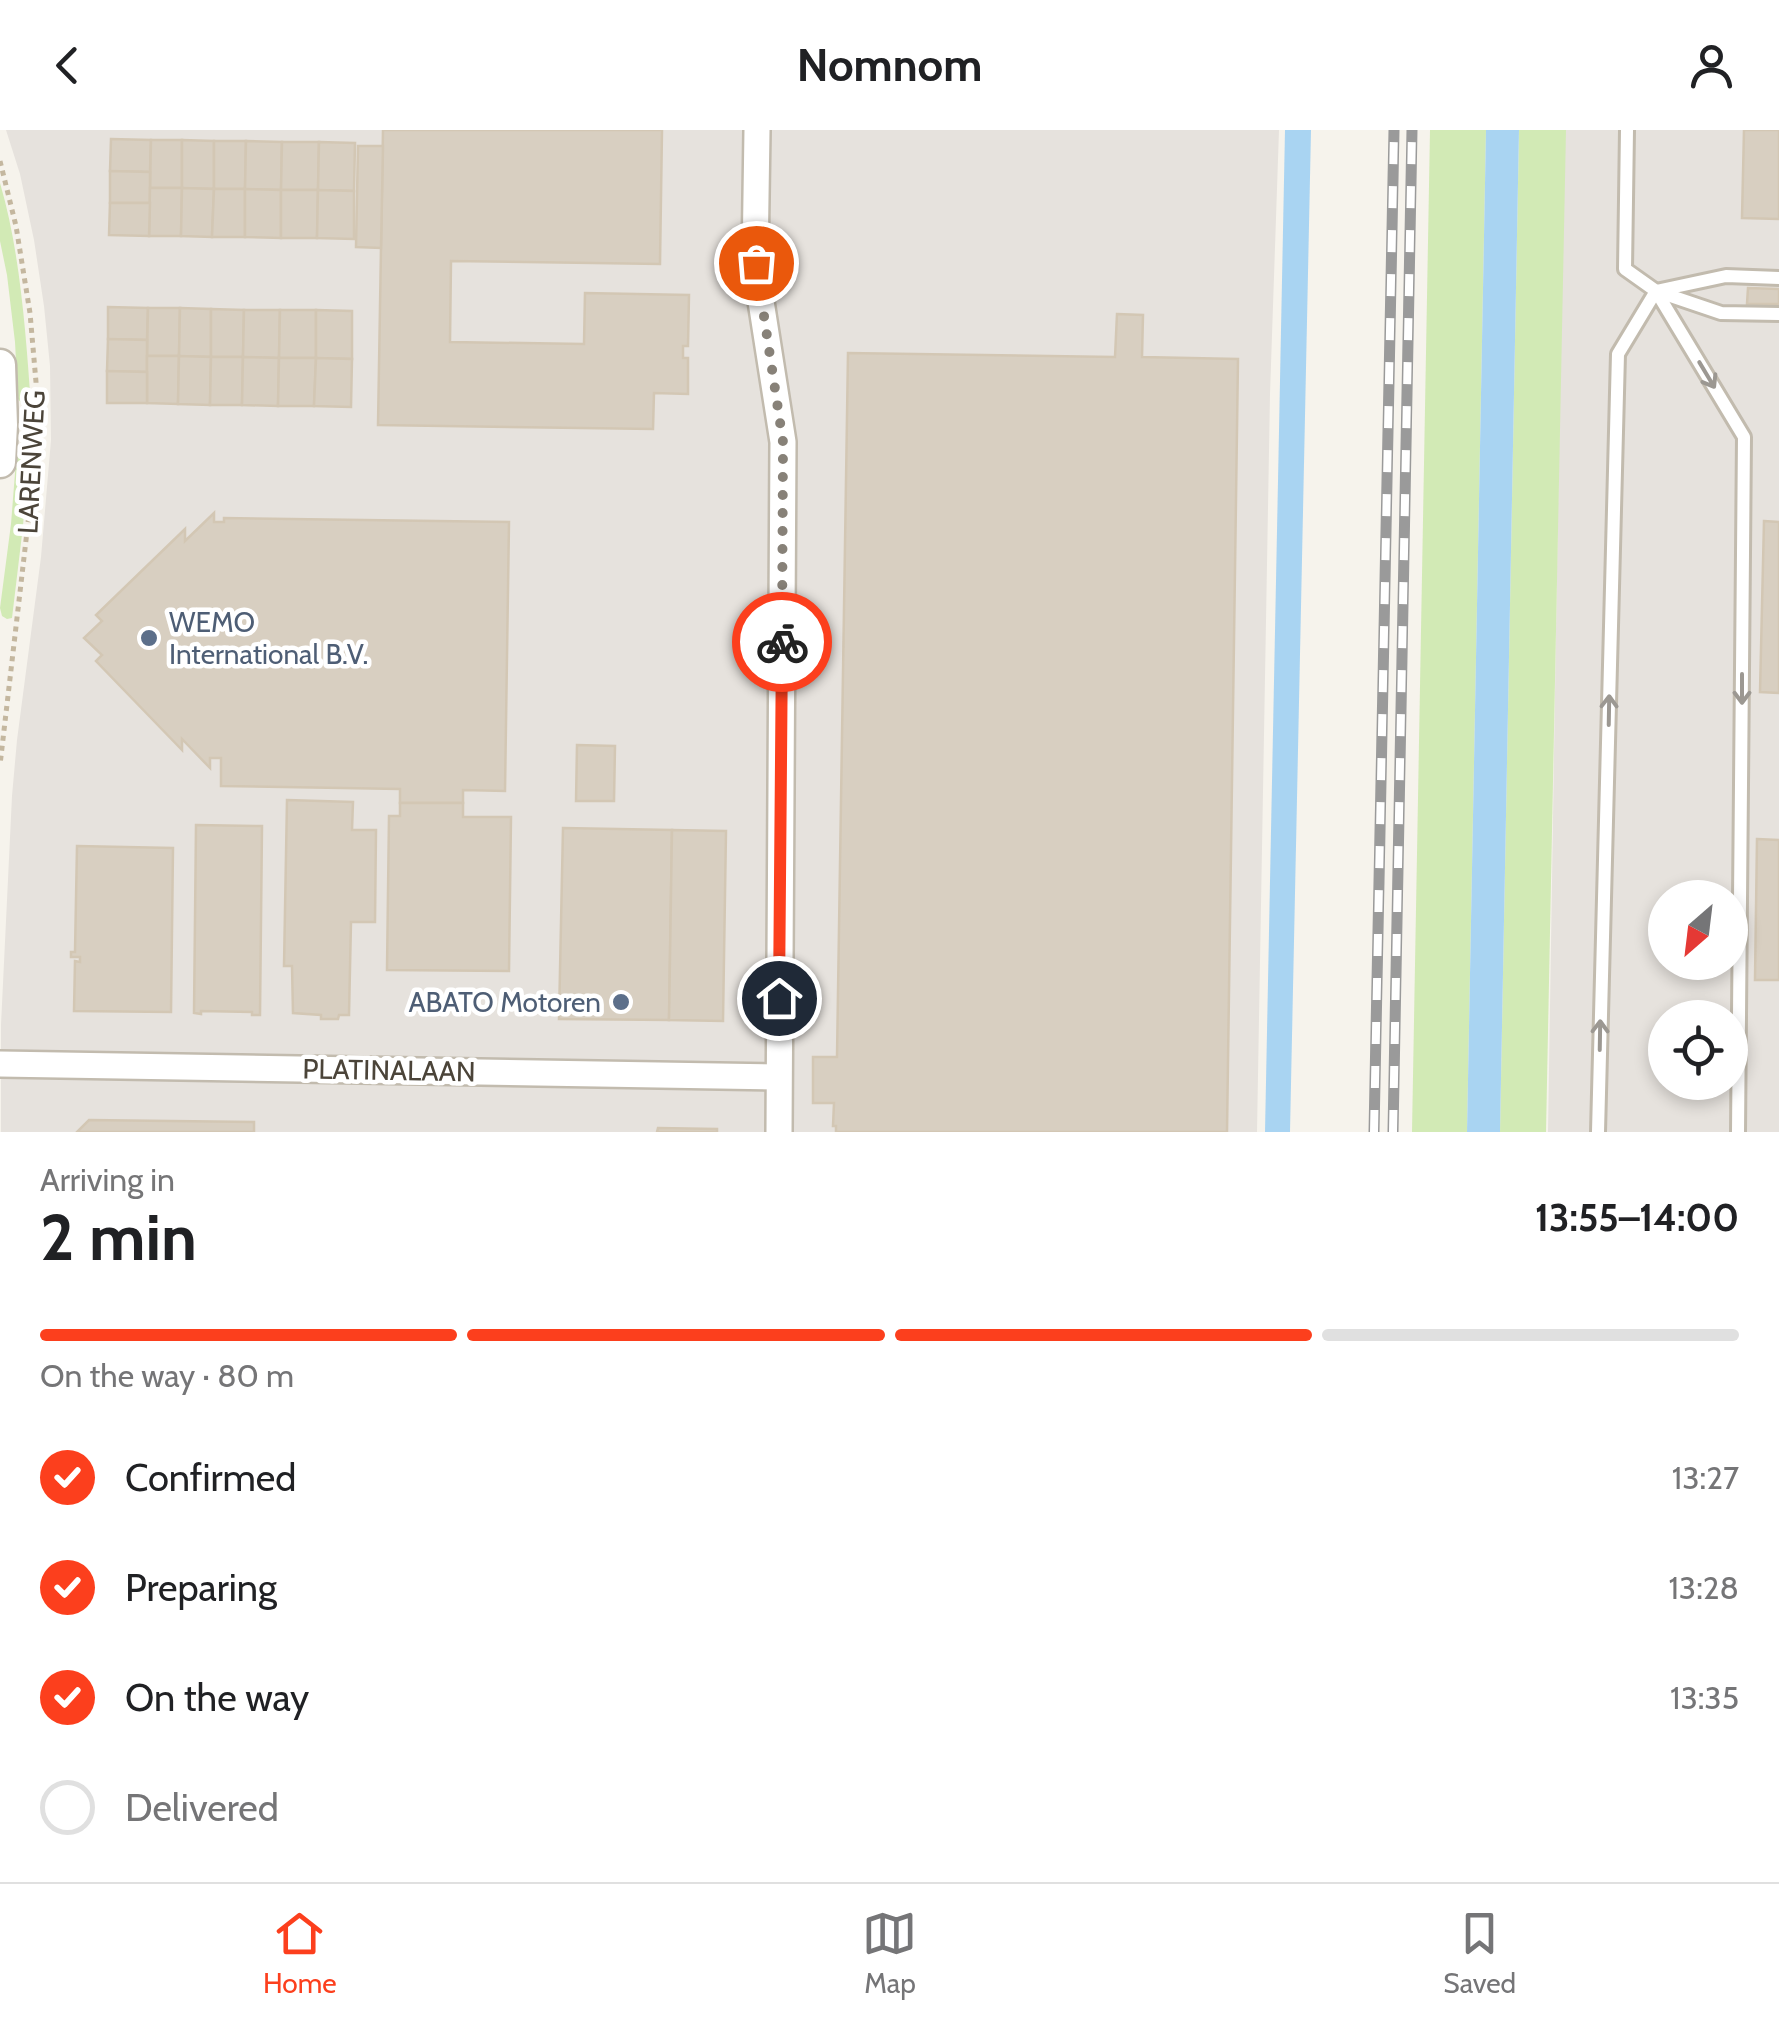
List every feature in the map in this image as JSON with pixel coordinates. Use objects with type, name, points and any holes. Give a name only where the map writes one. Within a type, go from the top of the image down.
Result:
[{"type":"street","points":[[757,130],[756,263],[783,442],[779,1132]]},
{"type":"street","name":"LARENWEG","points":[[0,364],[0,462]]},
{"type":"street","name":"PLATINALAAN","points":[[0,1064],[778,1077]]},
{"type":"lane","points":[[1626,130],[1625,269],[1656,291],[1721,313],[1779,314]]},
{"type":"lane","points":[[1598,1132],[1618,354],[1656,291],[1726,276],[1779,278]]},
{"type":"lane","points":[[1656,291],[1744,437],[1738,1132]]},
{"type":"path","name":"LARENWEG","points":[[0,161],[16,226],[30,313],[37,445],[0,765]]},
{"type":"shaded area","points":[[6,130],[1279,130],[1270,394],[1257,1132],[1,1132],[1,1025],[12,796],[51,440],[44,306],[20,174]]},
{"type":"shaded area","points":[[1564,130],[1779,130],[1779,1132],[1548,1132]]},
{"type":"green space","points":[[1430,130],[1486,130],[1467,1132],[1412,1132]]},
{"type":"green space","points":[[1519,130],[1566,130],[1546,1132],[1500,1132]]},
{"type":"green space","points":[[0,183],[17,264],[31,406],[18,399],[15,342],[0,241]]},
{"type":"green space","points":[[29,445],[23,526],[12,618],[7,619],[0,608],[17,448]]},
{"type":"water","points":[[1285,130],[1311,130],[1290,1132],[1265,1132]]},
{"type":"water","points":[[1486,130],[1519,130],[1500,1132],[1467,1132]]},
{"type":"building","points":[[383,130],[662,130],[660,264],[451,261],[450,342],[584,344],[585,293],[689,295],[688,346],[683,346],[683,358],[688,358],[688,394],[654,393],[653,429],[378,425]]},
{"type":"building","points":[[1744,130],[1779,130],[1779,219],[1742,218]]},
{"type":"building","points":[[111,139],[151,140],[150,172],[110,171]]},
{"type":"building","points":[[151,140],[182,140],[182,188],[150,188]]},
{"type":"building","points":[[182,140],[214,141],[214,189],[182,188]]},
{"type":"building","points":[[214,141],[246,141],[245,189],[214,189]]},
{"type":"building","points":[[246,141],[282,142],[281,190],[245,189]]},
{"type":"building","points":[[282,142],[319,142],[318,190],[281,190]]},
{"type":"building","points":[[319,142],[355,143],[354,191],[318,190]]},
{"type":"building","points":[[358,146],[383,146],[381,248],[356,247]]},
{"type":"building","points":[[110,171],[150,172],[150,203],[110,203]]},
{"type":"building","points":[[150,188],[182,188],[181,236],[149,236]]},
{"type":"building","points":[[182,188],[214,189],[212,237],[181,236]]},
{"type":"building","points":[[214,189],[245,189],[245,237],[212,237]]},
{"type":"building","points":[[245,189],[281,190],[281,238],[245,237]]},
{"type":"building","points":[[281,190],[318,190],[317,238],[281,238]]},
{"type":"building","points":[[318,190],[354,191],[354,239],[317,238]]},
{"type":"building","points":[[110,203],[150,203],[149,236],[109,235]]},
{"type":"building","points":[[1748,288],[1779,289],[1779,304],[1747,304]]},
{"type":"building","points":[[108,307],[148,308],[147,340],[108,339]]},
{"type":"building","points":[[148,308],[180,308],[179,356],[147,356]]},
{"type":"building","points":[[180,308],[211,309],[211,357],[179,356]]},
{"type":"building","points":[[211,309],[244,310],[243,357],[211,357]]},
{"type":"building","points":[[244,310],[280,310],[279,358],[243,357]]},
{"type":"building","points":[[280,310],[316,310],[316,358],[279,358]]},
{"type":"building","points":[[316,310],[352,311],[352,359],[316,358]]},
{"type":"building","points":[[1117,314],[1143,315],[1142,357],[1238,359],[1227,1132],[836,1132],[834,1103],[813,1103],[813,1057],[837,1057],[848,353],[1115,357]]},
{"type":"building","points":[[108,339],[147,340],[147,372],[107,371]]},
{"type":"building","points":[[147,356],[179,356],[178,404],[147,403]]},
{"type":"building","points":[[179,356],[211,357],[210,405],[178,404]]},
{"type":"building","points":[[211,357],[243,357],[242,405],[210,405]]},
{"type":"building","points":[[243,357],[279,358],[278,406],[242,405]]},
{"type":"building","points":[[279,358],[316,358],[314,406],[278,406]]},
{"type":"building","points":[[316,358],[352,359],[351,407],[314,406]]},
{"type":"building","points":[[107,371],[147,372],[147,403],[107,403]]},
{"type":"building","points":[[214,513],[214,522],[224,522],[224,518],[509,522],[505,791],[463,790],[463,803],[400,803],[400,789],[221,786],[221,758],[210,758],[210,768],[182,739],[182,750],[96,661],[102,655],[84,638],[102,621],[96,615],[185,529],[185,541]]},
{"type":"building","points":[[1764,521],[1779,522],[1779,693],[1760,692]]},
{"type":"building","points":[[577,745],[615,746],[614,801],[576,801]]},
{"type":"building","points":[[287,800],[353,802],[352,830],[376,830],[375,922],[351,922],[349,1015],[339,1015],[338,1019],[293,1013],[292,966],[284,966]]},
{"type":"building","points":[[400,803],[463,803],[463,817],[511,817],[509,971],[387,970],[389,816],[400,816]]},
{"type":"building","points":[[196,825],[262,826],[260,1015],[194,1013]]},
{"type":"building","points":[[563,828],[672,830],[669,1020],[559,1019]]},
{"type":"building","points":[[672,830],[726,831],[723,1021],[669,1020]]},
{"type":"building","points":[[1757,839],[1779,840],[1779,980],[1755,980]]},
{"type":"building","points":[[77,846],[173,848],[171,1012],[74,1011],[75,961],[80,962],[80,957],[71,957],[71,952],[75,952]]},
{"type":"building","points":[[89,1120],[254,1122],[254,1132],[77,1132]]},
{"type":"building","points":[[658,1128],[717,1129],[717,1132],[657,1132]]},
{"type":"railway","points":[[1374,1132],[1394,130]]},
{"type":"railway","points":[[1393,1132],[1412,130]]},
{"type":"way so far","points":[[756,263],[783,442],[782,642]]},
{"type":"place","name":"WEMO International B.V.","points":[[149,638]]},
{"type":"place","name":"ABATO Motoren","points":[[621,1002]]},
{"type":"route","points":[[779,998],[782,642]]}]
